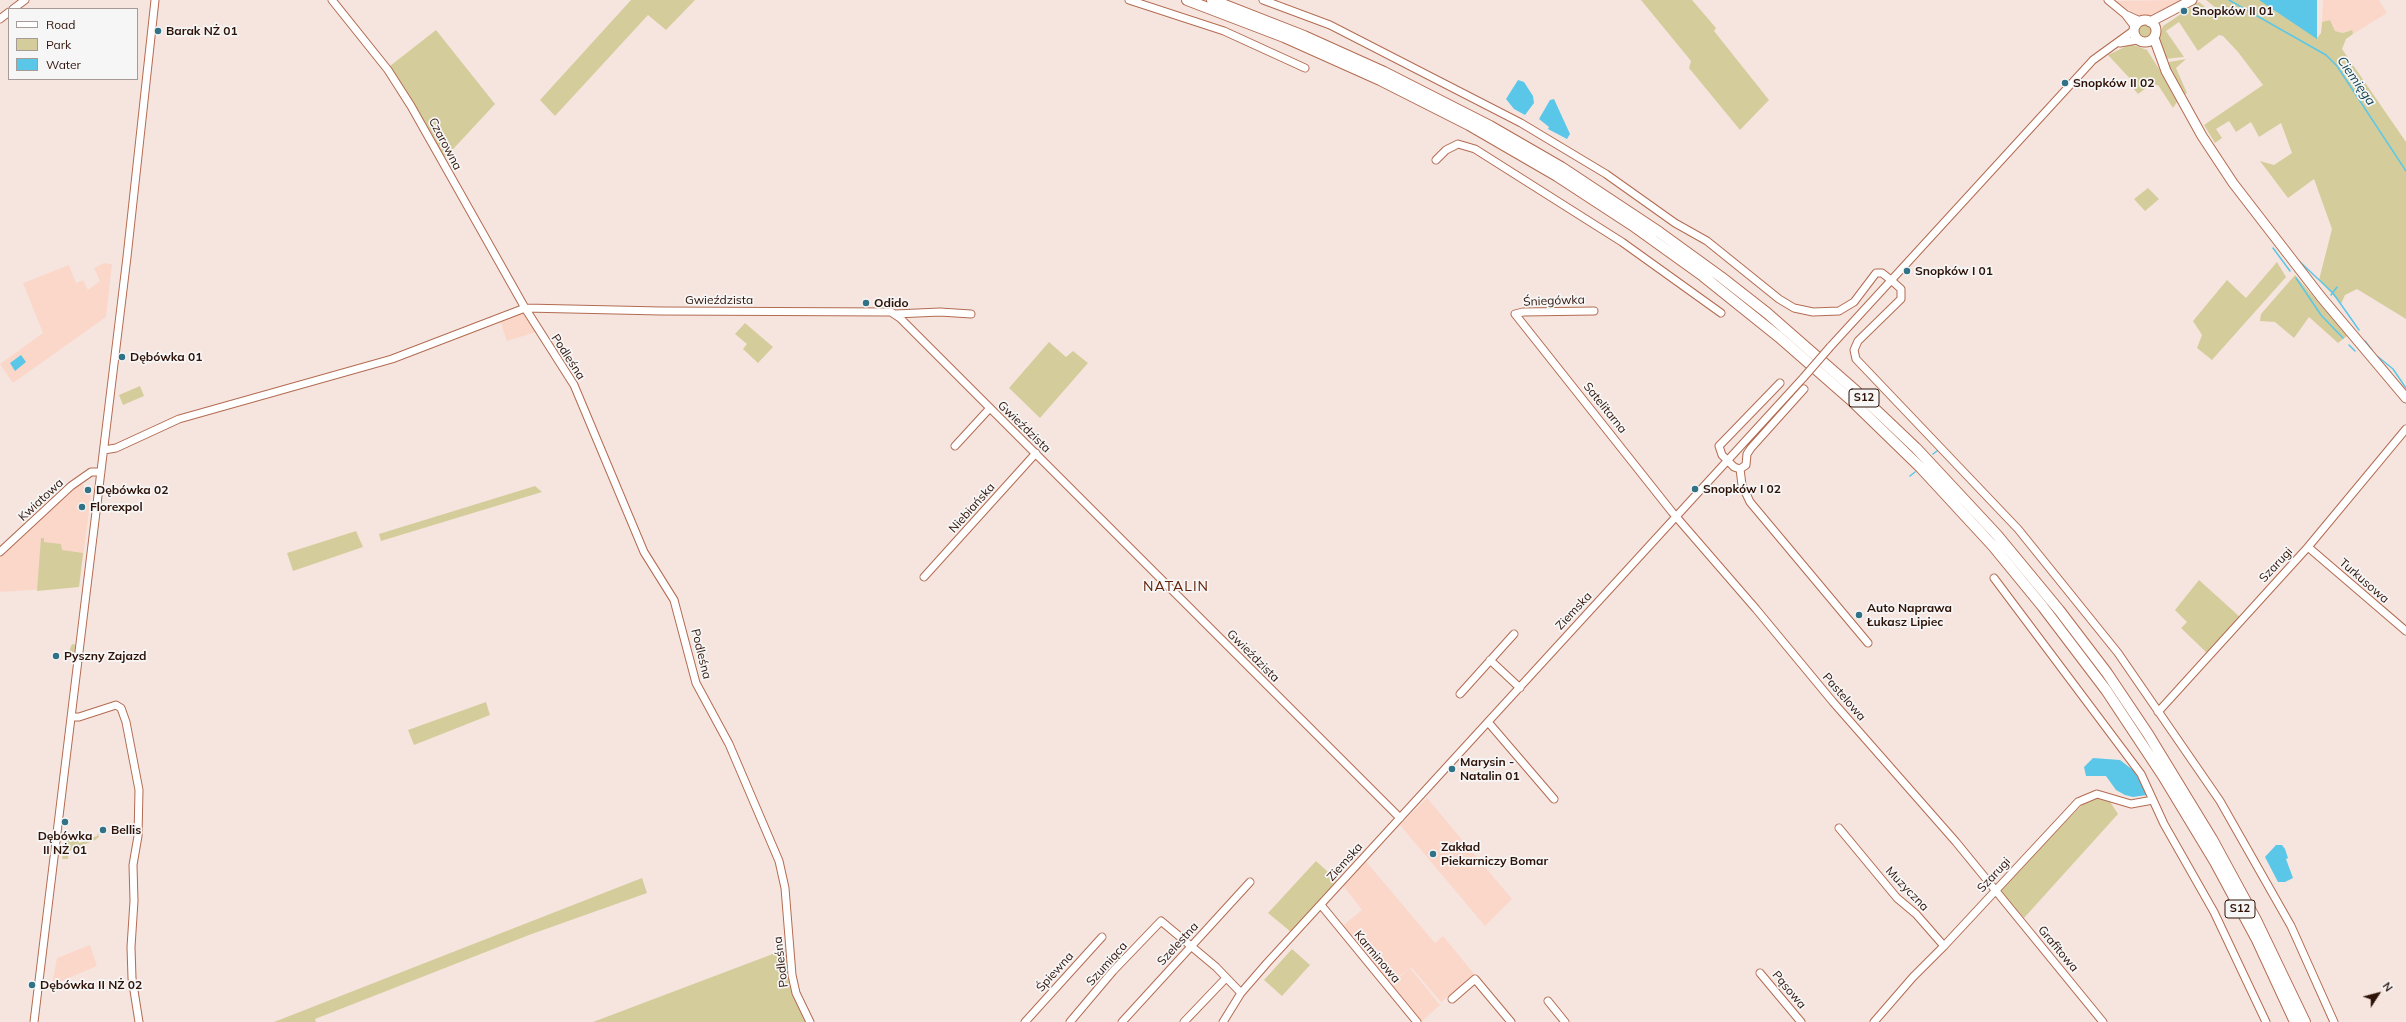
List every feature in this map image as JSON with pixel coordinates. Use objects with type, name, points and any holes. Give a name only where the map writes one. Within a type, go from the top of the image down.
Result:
[{"type":"highway","name":"S12","points":[[1187,0],[1279,35],[1373,76],[1468,125],[1545,169],[1632,225],[1702,276],[1779,337],[1851,400],[1921,468],[1993,546],[2048,613],[2106,690],[2163,776],[2211,856],[2257,940],[2295,1022]]},
{"type":"highway","name":"S12","points":[[1212,0],[1304,36],[1399,79],[1490,126],[1571,173],[1721,276],[1803,343],[1856,391],[1938,471],[1997,535],[2059,610],[2106,673],[2148,734],[2219,850],[2268,943],[2305,1022]]},
{"type":"main road","points":[[2138,32],[2150,22],[2192,0]]},
{"type":"main road","points":[[2155,34],[2171,12]]},
{"type":"main road","points":[[2150,22],[2155,34],[2162,62]]},
{"type":"main road","points":[[2138,32],[2155,34]]},
{"type":"main road","points":[[2138,32],[2162,62],[2210,149],[2248,205],[2385,375],[2406,404]]},
{"type":"main road","points":[[2385,375],[2406,398]]},
{"type":"street","points":[[14,8],[25,0]]},
{"type":"street","points":[[34,1022],[104,450],[155,0]]},
{"type":"street","name":"Czarowna","points":[[332,0],[388,70],[411,106],[525,308]]},
{"type":"street","points":[[1129,0],[1218,29],[1305,68]]},
{"type":"street","points":[[1263,0],[1330,25],[1527,127],[1606,174],[1675,223],[1707,241],[1779,299],[1794,308],[1813,312],[1839,311],[1854,302],[1876,273],[1882,273],[1891,280],[1902,291],[1901,299],[1858,341],[1854,350],[1856,359],[2027,540],[2118,653],[2210,784],[2273,891],[2310,964],[2334,1022]]},
{"type":"street","points":[[2108,0],[2125,14],[2138,32]]},
{"type":"street","points":[[0,19],[8,13]]},
{"type":"street","name":"Ziemska","points":[[1223,1022],[1241,993],[1728,461],[2068,86],[2093,60],[2116,44],[2138,32]]},
{"type":"street","points":[[1436,160],[1446,150],[1458,144],[1475,149],[1622,242],[1721,313]]},
{"type":"street","points":[[104,450],[116,448],[179,419],[392,359],[525,308]]},
{"type":"street","name":"Gwieździsta","points":[[525,308],[661,312],[883,312],[895,314],[1036,453],[1400,818]]},
{"type":"street","name":"Podleśna","points":[[525,308],[574,385],[644,552],[674,600],[696,682],[730,744],[777,856],[785,888],[792,975],[796,993],[810,1022]]},
{"type":"street","name":"Śniegówka","points":[[1516,314],[1523,312],[1594,311]]},
{"type":"street","points":[[895,314],[940,312],[971,314]]},
{"type":"street","name":"Satelitarna","points":[[1516,314],[1677,516]]},
{"type":"street","points":[[1740,469],[1734,467],[1728,461],[1719,451],[1719,446],[1780,383]]},
{"type":"street","points":[[1740,469],[1746,465],[1747,454],[1751,448],[1804,389]]},
{"type":"street","points":[[955,446],[990,408]]},
{"type":"street","name":"Szarugi","points":[[2158,712],[2308,547],[2406,430]]},
{"type":"street","name":"Niebiańska","points":[[924,577],[1036,453]]},
{"type":"street","points":[[1740,469],[1742,485],[1750,502],[1868,643]]},
{"type":"street","name":"Kwiatowa","points":[[0,552],[71,486],[91,472],[101,472]]},
{"type":"street","name":"Pastelowa","points":[[1677,516],[1833,702],[1956,842],[1995,890]]},
{"type":"street","name":"Turkusowa","points":[[2308,547],[2406,631]]},
{"type":"street","points":[[1994,578],[2126,751],[2141,774],[2164,824],[2214,912],[2266,1022]]},
{"type":"street","points":[[1460,694],[1514,634]]},
{"type":"street","points":[[1490,660],[1520,688]]},
{"type":"street","points":[[72,717],[79,717],[116,705],[122,708],[128,728],[140,804],[138,838],[133,865],[134,901],[131,947],[139,1022]]},
{"type":"street","points":[[1488,722],[1554,799]]},
{"type":"street","name":"Szarugi","points":[[1874,1022],[1913,977],[2083,799],[2097,794],[2131,804],[2153,800]]},
{"type":"street","name":"Muzyczna","points":[[1839,828],[1897,898],[1916,914],[1944,946]]},
{"type":"street","name":"Szelestna","points":[[1122,1022],[1250,882]]},
{"type":"street","name":"Grafitowa","points":[[1995,890],[2103,1022]]},
{"type":"street","name":"Karminowa","points":[[1321,905],[1417,1022]]},
{"type":"street","name":"Szumiąca","points":[[1070,1022],[1113,971],[1161,921],[1191,947]]},
{"type":"street","name":"Śpiewna","points":[[1024,1022],[1102,937]]},
{"type":"street","points":[[1191,947],[1241,993]]},
{"type":"street","name":"Pąsowa","points":[[1760,972],[1801,1022]]},
{"type":"street","points":[[1184,1022],[1226,978]]},
{"type":"street","points":[[1452,999],[1475,979],[1510,1022]]},
{"type":"street","points":[[1548,1001],[1565,1022]]},
{"type":"shaded area","points":[[2182,0],[2159,15],[2140,17],[2115,1]]},
{"type":"shaded area","points":[[2323,0],[2379,0],[2387,13],[2353,34],[2351,30],[2343,33],[2335,31],[2330,20],[2322,22]]},
{"type":"shaded area","points":[[104,263],[112,264],[106,317],[13,383],[0,364],[43,333],[23,283],[69,265],[76,283],[83,280],[88,290],[100,281],[94,268]]},
{"type":"shaded area","points":[[523,312],[536,332],[507,341],[500,321]]},
{"type":"shaded area","points":[[81,482],[91,496],[79,587],[0,592],[0,554]]},
{"type":"shaded area","points":[[1427,798],[1512,899],[1485,926],[1400,825]]},
{"type":"shaded area","points":[[1363,858],[1435,943],[1443,936],[1475,975],[1441,1002],[1411,967],[1387,985],[1340,928],[1362,910],[1341,883]]},
{"type":"shaded area","points":[[90,945],[97,966],[52,985],[57,958]]},
{"type":"shaded area","points":[[1410,968],[1440,1005],[1421,1022],[1390,985]]},
{"type":"green space","points":[[631,0],[695,0],[666,30],[648,15],[555,116],[540,100]]},
{"type":"green space","points":[[1641,0],[1692,0],[1716,28],[1714,31],[1769,100],[1740,130],[1689,68],[1691,61]]},
{"type":"green space","points":[[2206,0],[2317,0],[2317,38],[2321,33],[2322,22],[2330,20],[2335,31],[2343,33],[2352,30],[2353,34],[2346,39],[2342,49],[2406,142],[2406,319],[2357,289],[2345,295],[2341,304],[2319,280],[2332,229],[2314,179],[2288,198],[2260,161],[2274,165],[2292,153],[2281,123],[2259,137],[2251,122],[2236,132],[2229,121],[2216,129],[2222,138],[2215,143],[2204,125],[2263,85],[2238,52],[2223,36],[2219,35],[2198,51],[2179,22],[2166,31],[2184,57],[2165,59],[2158,40],[2163,26],[2199,2],[2207,11],[2210,9],[2219,15],[2221,12]]},
{"type":"green space","points":[[2142,24],[2148,24],[2152,28],[2152,34],[2148,38],[2142,38],[2138,34],[2138,28]]},
{"type":"green space","points":[[436,30],[495,104],[443,160],[390,66]]},
{"type":"green space","points":[[2131,44],[2147,50],[2177,102],[2173,108],[2158,85],[2149,86],[2138,94],[2133,88],[2136,85],[2108,55]]},
{"type":"green space","points":[[2186,59],[2176,68],[2187,93],[2184,95],[2167,65],[2169,62]]},
{"type":"green space","points":[[2148,188],[2159,199],[2145,211],[2134,199]]},
{"type":"green space","points":[[2277,262],[2286,277],[2212,360],[2197,348],[2202,335],[2193,321],[2227,280],[2246,298]]},
{"type":"green space","points":[[2295,275],[2347,336],[2338,343],[2309,317],[2294,338],[2275,322],[2260,321],[2261,314]]},
{"type":"green space","points":[[745,323],[773,347],[758,363],[743,349],[747,344],[735,334]]},
{"type":"green space","points":[[1049,342],[1066,357],[1073,351],[1088,363],[1040,418],[1009,388]]},
{"type":"green space","points":[[140,386],[144,396],[123,405],[119,395]]},
{"type":"green space","points":[[535,486],[542,492],[381,541],[379,534]]},
{"type":"green space","points":[[356,531],[363,547],[293,571],[287,553]]},
{"type":"green space","points":[[41,538],[44,538],[44,542],[61,544],[62,550],[83,553],[79,587],[37,591]]},
{"type":"green space","points":[[2199,580],[2240,617],[2207,653],[2181,628],[2187,622],[2175,610]]},
{"type":"green space","points":[[72,644],[76,645],[73,657],[69,651]]},
{"type":"green space","points":[[486,702],[490,715],[414,745],[408,730]]},
{"type":"green space","points":[[2097,798],[2109,800],[2118,814],[2024,918],[2000,891],[2087,800]]},
{"type":"green space","points":[[98,833],[99,837],[95,840],[69,851],[68,859],[62,859],[66,835],[78,837],[79,843],[97,836]]},
{"type":"green space","points":[[1316,861],[1338,881],[1291,932],[1268,913]]},
{"type":"green space","points":[[642,878],[647,893],[529,935],[315,1019],[316,1022],[274,1022]]},
{"type":"green space","points":[[786,949],[790,978],[807,1022],[593,1022]]},
{"type":"green space","points":[[1292,949],[1310,965],[1282,996],[1264,980]]},
{"type":"water","points":[[2259,0],[2317,0],[2317,39]]},
{"type":"water","points":[[1518,80],[1524,82],[1533,96],[1534,103],[1525,115],[1514,109],[1506,99]]},
{"type":"water","points":[[1554,99],[1570,134],[1567,139],[1548,129],[1549,127],[1539,119],[1550,100]]},
{"type":"water","points":[[21,355],[26,362],[15,371],[10,363]]},
{"type":"water","points":[[2093,758],[2120,760],[2133,770],[2144,786],[2147,795],[2133,797],[2125,795],[2116,790],[2106,776],[2086,776],[2084,767]]},
{"type":"water","points":[[2276,845],[2282,845],[2285,849],[2288,858],[2286,859],[2293,878],[2285,882],[2278,882],[2265,857]]},
{"type":"waterway","name":"Ciemięga","points":[[2229,0],[2326,55],[2337,66],[2406,171]]},
{"type":"waterway","points":[[2273,248],[2290,271]]},
{"type":"waterway","points":[[2299,261],[2333,293],[2359,330]]},
{"type":"waterway","points":[[2296,278],[2321,315],[2343,338]]},
{"type":"waterway","points":[[2331,295],[2337,287]]},
{"type":"waterway","points":[[2365,341],[2372,350]]},
{"type":"waterway","points":[[2349,345],[2355,351]]},
{"type":"waterway","points":[[2377,356],[2393,369],[2406,388]]},
{"type":"waterway","points":[[1933,454],[1937,451]]},
{"type":"waterway","points":[[1910,476],[1915,472]]},
{"type":"place","name":"Snopków II 01","points":[[2184,11]]},
{"type":"place","name":"Barak NŻ 01","points":[[158,31]]},
{"type":"place","name":"Snopków II 02","points":[[2065,83]]},
{"type":"place","name":"Snopków I 01","points":[[1907,271]]},
{"type":"place","name":"Odido","points":[[866,303]]},
{"type":"place","name":"Dębówka 01","points":[[122,357]]},
{"type":"place","name":"Snopków I 02","points":[[1695,489]]},
{"type":"place","name":"Dębówka 02","points":[[88,490]]},
{"type":"place","name":"Florexpol","points":[[82,507]]},
{"type":"place","name":"Auto Naprawa Łukasz Lipiec","points":[[1859,615]]},
{"type":"place","name":"Pyszny Zajazd","points":[[56,656]]},
{"type":"place","name":"Marysin - Natalin 01","points":[[1452,769]]},
{"type":"place","name":"Dębówka II NŻ 01","points":[[65,822]]},
{"type":"place","name":"Bellis","points":[[103,830]]},
{"type":"place","name":"Zakład Piekarniczy Bomar","points":[[1433,854]]},
{"type":"place","name":"Dębówka II NŻ 02","points":[[32,985]]},
{"type":"district","name":"NATALIN","points":[[1176,587]]}]
